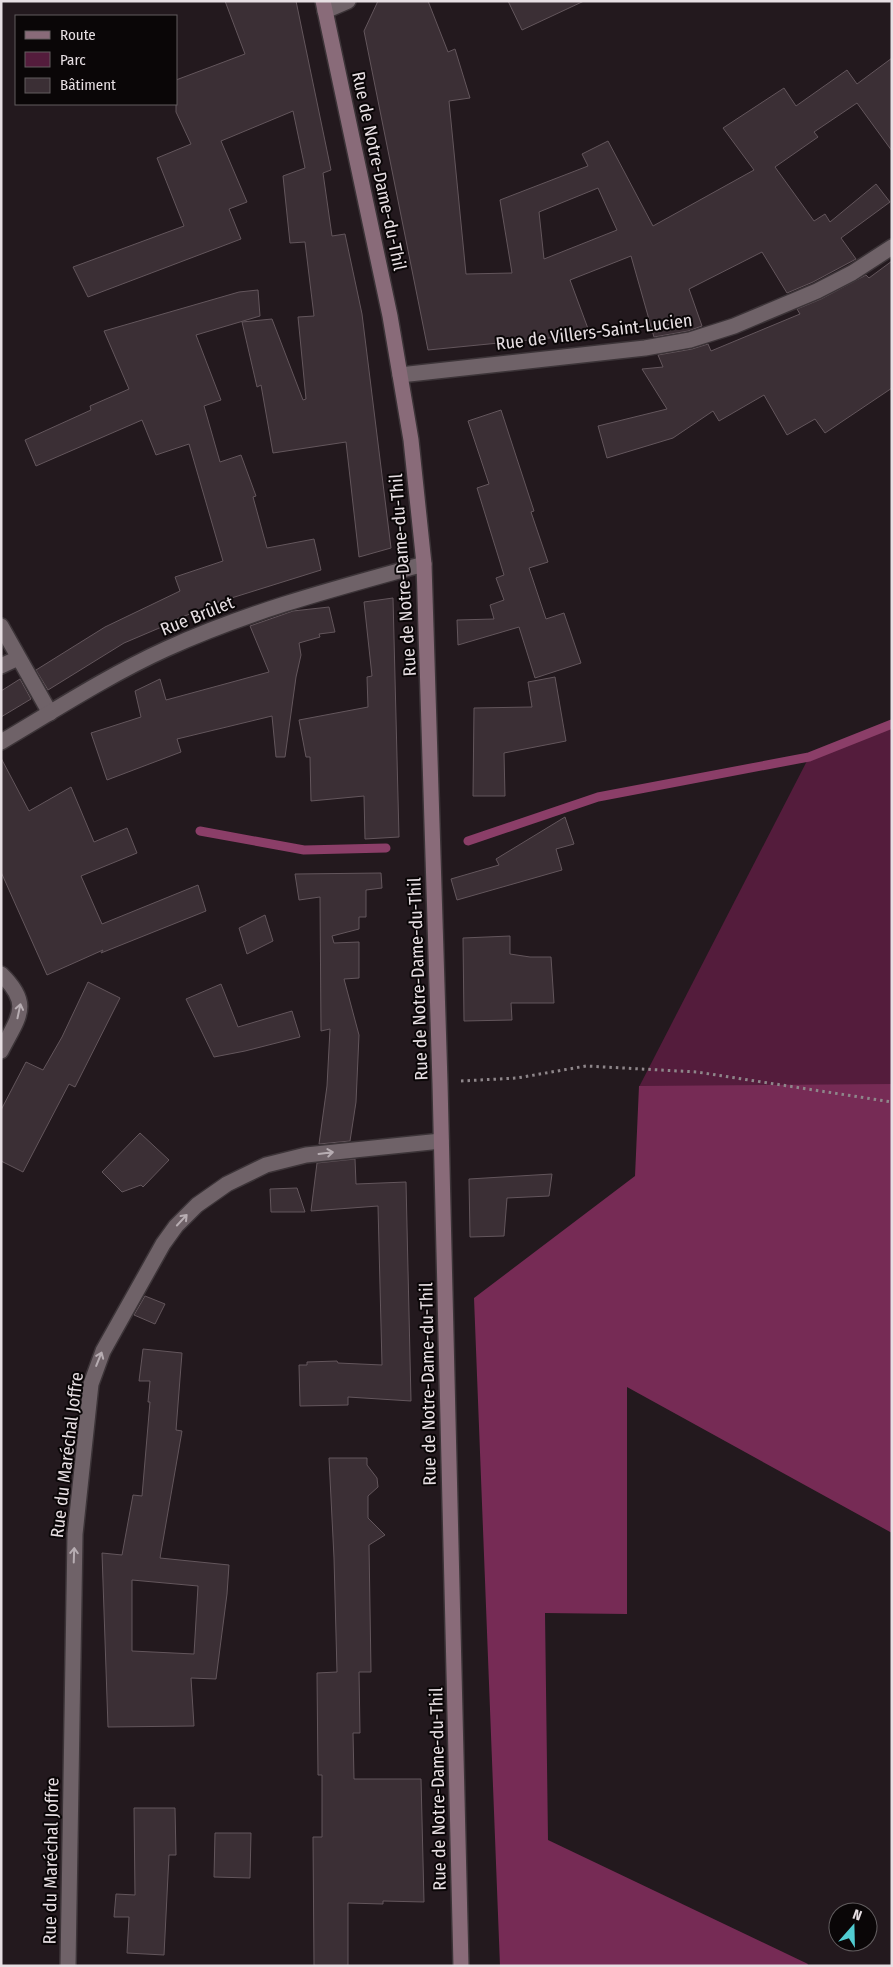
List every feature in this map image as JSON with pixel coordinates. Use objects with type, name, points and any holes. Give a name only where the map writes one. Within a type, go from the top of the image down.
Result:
[{"type":"main road","name":"Rue de Notre-Dame-du-Thil","points":[[324,6],[383,280],[411,440],[424,564],[440,1083],[461,1966]]},
{"type":"street","points":[[324,6],[348,1]]},
{"type":"street","name":"Rue de Villers-Saint-Lucien","points":[[400,375],[645,348],[690,340],[734,326],[817,291],[852,273],[892,247]]},
{"type":"street","name":"Rue Brûlet","points":[[1,742],[137,663],[208,631],[281,604],[424,564]]},
{"type":"street","points":[[1,626],[50,713]]},
{"type":"street","points":[[1,666],[18,658]]},
{"type":"street","points":[[1,974],[13,986],[21,1002],[17,1020],[1,1051]]},
{"type":"street","name":"Rue du Maréchal Joffre","points":[[68,1966],[75,1534],[91,1384],[97,1365],[112,1332],[153,1259],[176,1226],[210,1194],[245,1174],[266,1165],[306,1155],[441,1141]]},
{"type":"path","points":[[440,1083],[517,1078],[586,1066],[697,1072],[892,1102]]},
{"type":"green space","points":[[892,725],[892,1085],[639,1087],[809,757]]},
{"type":"shaded area","points":[[892,1084],[892,1533],[627,1387],[627,1614],[545,1613],[548,1840],[808,1964],[807,1966],[500,1966],[474,1298],[635,1176],[639,1086]]},
{"type":"building","points":[[225,1],[296,1],[331,170],[323,173],[332,236],[345,234],[362,314],[391,548],[359,557],[346,442],[273,453],[261,385],[257,387],[242,322],[272,319],[303,400],[306,399],[298,317],[314,316],[305,242],[290,243],[283,176],[305,168],[293,111],[221,141],[247,202],[229,209],[241,239],[88,297],[73,267],[184,226],[157,158],[191,144],[176,112],[176,105],[178,105],[178,79],[245,54]]},
{"type":"building","points":[[378,1],[428,1],[448,52],[455,49],[470,98],[449,101],[466,274],[512,273],[500,200],[588,166],[582,154],[608,141],[653,226],[754,170],[723,128],[784,88],[796,106],[847,70],[857,84],[892,58],[892,151],[857,103],[814,132],[818,137],[775,167],[814,221],[825,214],[830,222],[876,184],[890,202],[841,238],[856,259],[813,282],[787,293],[762,252],[689,289],[702,326],[688,331],[654,337],[631,256],[570,280],[590,334],[428,350],[364,31]],"holes":[[[598,188],[617,230],[544,259],[539,212]]]},
{"type":"building","points":[[508,1],[584,1],[522,30]]},
{"type":"building","points":[[892,261],[892,388],[825,433],[815,419],[787,435],[764,395],[719,421],[713,411],[673,438],[607,458],[598,426],[667,409],[642,369],[663,367],[658,355],[708,344],[711,351],[800,314],[797,309],[821,299],[866,275],[869,278]]},
{"type":"building","points":[[258,290],[260,316],[196,335],[221,400],[204,406],[220,462],[241,455],[256,496],[253,497],[267,548],[314,539],[321,570],[209,605],[209,607],[163,624],[164,626],[124,643],[48,690],[36,670],[105,627],[180,591],[175,577],[223,561],[189,444],[156,455],[142,420],[36,466],[25,440],[91,410],[90,406],[129,389],[104,331],[239,292]]},
{"type":"building","points":[[501,410],[534,511],[531,512],[548,562],[529,568],[546,619],[564,613],[581,663],[535,678],[519,627],[458,645],[457,620],[494,619],[490,605],[504,600],[496,578],[504,575],[477,488],[489,484],[468,421]]},
{"type":"building","points":[[393,598],[399,837],[365,839],[364,796],[311,801],[310,757],[306,757],[299,720],[368,707],[367,677],[372,676],[364,602]]},
{"type":"building","points":[[329,607],[335,632],[319,634],[320,637],[299,643],[301,655],[296,677],[285,757],[276,757],[272,716],[177,739],[181,752],[107,780],[91,733],[141,717],[135,691],[160,679],[166,700],[269,672],[250,626],[293,611]]},
{"type":"building","points":[[555,677],[566,741],[504,753],[505,796],[473,796],[474,708],[532,707],[528,682]]},
{"type":"building","points":[[20,679],[31,699],[1,717],[1,691]]},
{"type":"building","points":[[1,758],[29,811],[71,787],[94,842],[127,828],[137,853],[81,876],[102,924],[198,885],[206,911],[101,953],[103,950],[47,975],[1,872]]},
{"type":"building","points":[[565,817],[574,844],[556,849],[562,870],[457,900],[451,879],[499,865],[496,859]]},
{"type":"building","points":[[381,873],[382,888],[366,890],[366,917],[359,917],[359,929],[332,936],[334,943],[359,942],[359,978],[344,979],[359,1035],[356,1102],[350,1141],[319,1144],[327,1086],[330,1029],[321,1031],[320,897],[299,900],[295,874]]},
{"type":"building","points":[[265,915],[273,941],[247,954],[239,928]]},
{"type":"building","points":[[510,936],[510,954],[530,957],[551,957],[554,1003],[511,1003],[512,1020],[464,1021],[463,938]]},
{"type":"building","points":[[88,982],[120,998],[75,1087],[69,1084],[23,1172],[1,1161],[1,1110],[26,1062],[43,1070],[62,1037]]},
{"type":"building","points":[[221,984],[238,1027],[292,1011],[300,1037],[214,1057],[186,999]]},
{"type":"building","points":[[140,1133],[169,1160],[143,1187],[141,1185],[122,1192],[102,1172]]},
{"type":"building","points":[[355,1159],[356,1184],[406,1182],[411,1401],[348,1397],[348,1405],[300,1406],[299,1365],[307,1365],[307,1362],[337,1361],[338,1363],[382,1365],[378,1206],[311,1211],[317,1163]]},
{"type":"building","points":[[552,1174],[549,1196],[507,1198],[504,1236],[470,1237],[469,1179]]},
{"type":"building","points":[[297,1188],[305,1212],[271,1212],[270,1189]]},
{"type":"building","points":[[145,1296],[165,1304],[155,1324],[134,1315]]},
{"type":"building","points":[[143,1349],[182,1353],[176,1430],[182,1431],[160,1558],[229,1565],[216,1679],[191,1678],[194,1726],[108,1727],[102,1553],[122,1555],[133,1495],[142,1496],[150,1381],[139,1381]],"holes":[[[132,1580],[198,1586],[194,1654],[132,1651]]]},
{"type":"building","points":[[329,1458],[367,1458],[367,1465],[377,1478],[378,1487],[368,1496],[368,1518],[385,1535],[369,1545],[371,1672],[359,1672],[360,1733],[353,1733],[354,1779],[421,1779],[424,1902],[383,1901],[383,1904],[348,1903],[348,1966],[314,1966],[313,1837],[322,1837],[322,1775],[318,1775],[317,1673],[337,1672]]},
{"type":"building","points":[[134,1808],[175,1808],[176,1855],[169,1855],[164,1955],[127,1953],[129,1917],[114,1917],[116,1894],[135,1895]]},
{"type":"building","points":[[215,1833],[251,1833],[250,1878],[214,1877]]},
{"type":"waterway","points":[[468,841],[598,797],[809,757],[892,724]]},
{"type":"waterway","points":[[200,831],[304,850],[386,848]]}]
